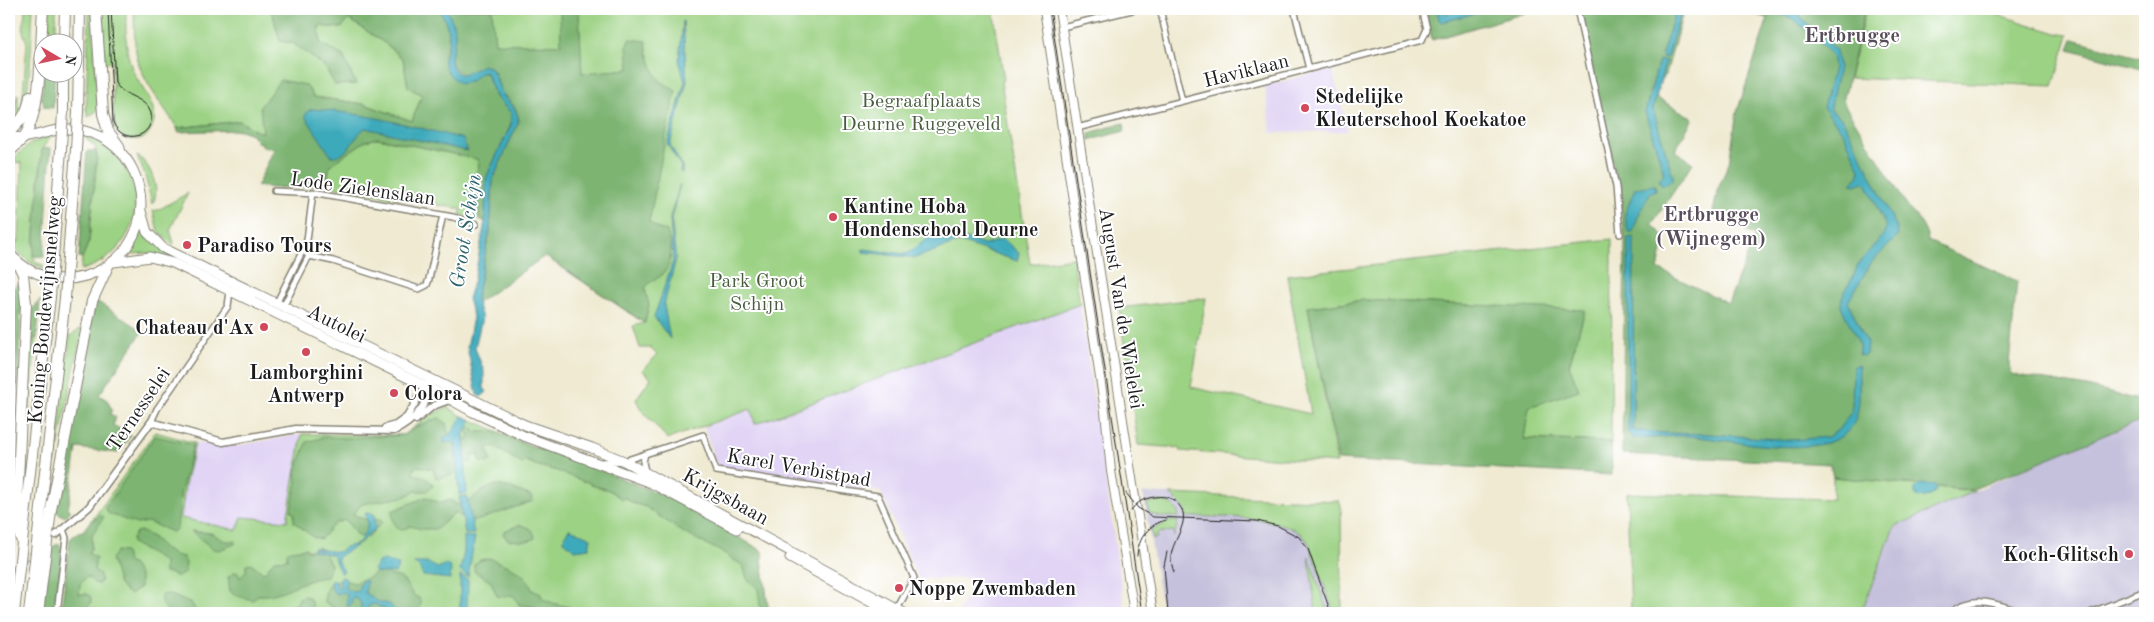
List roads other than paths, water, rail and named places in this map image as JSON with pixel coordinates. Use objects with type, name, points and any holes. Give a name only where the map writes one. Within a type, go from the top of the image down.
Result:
[{"type":"highway","points":[[41,32],[43,9]]},
{"type":"highway","points":[[64,32],[65,9]]},
{"type":"highway","name":"Koning Boudewijnsnelweg","points":[[29,613],[65,298],[76,150],[80,9]]},
{"type":"highway","points":[[96,9],[104,114],[108,131],[119,146],[120,151]]},
{"type":"highway","points":[[9,132],[18,125],[26,114],[31,88],[35,82]]},
{"type":"highway","points":[[24,138],[33,119],[37,82]]},
{"type":"highway","name":"Koning Boudewijnsnelweg","points":[[14,613],[54,257],[64,82]]},
{"type":"highway","points":[[17,262],[23,274],[26,304],[16,525],[22,542]]},
{"type":"highway","points":[[38,613],[51,510],[92,301],[111,264]]},
{"type":"main road","name":"August Van de Wielelei","points":[[1044,9],[1105,411],[1111,471],[1134,613]]},
{"type":"main road","name":"August Van de Wielelei","points":[[1059,9],[1153,613]]},
{"type":"main road","name":"Autolei","points":[[9,137],[24,138],[56,129],[73,129],[96,135],[120,151],[130,165],[137,180],[141,199],[141,211],[137,229],[131,242],[111,264]]},
{"type":"main road","name":"Autolei","points":[[9,153],[24,138]]},
{"type":"main road","name":"Autolei","points":[[141,211],[148,232],[162,248],[452,399],[473,412],[540,443]]},
{"type":"main road","name":"Autolei","points":[[9,253],[17,262],[40,274],[57,278],[84,276],[111,264],[142,257],[156,258],[173,263],[431,379],[525,425]]},
{"type":"main road","name":"Krijgsbaan","points":[[525,425],[592,448],[645,471],[897,612]]},
{"type":"main road","name":"Krijgsbaan","points":[[540,443],[597,462],[673,494],[897,612]]},
{"type":"street","points":[[1062,27],[1136,9]]},
{"type":"street","points":[[1160,9],[1182,101]]},
{"type":"street","points":[[1294,9],[1309,69]]},
{"type":"street","name":"Haviklaan","points":[[1077,128],[1422,40],[1427,29],[1422,9]]},
{"type":"street","points":[[1577,9],[1616,187],[1620,234]]},
{"type":"street","name":"Lode Zielenslaan","points":[[274,192],[313,192],[443,215],[476,224]]},
{"type":"street","points":[[277,309],[307,240],[313,192]]},
{"type":"street","points":[[303,250],[309,256],[333,261],[419,289],[427,286],[443,215]]},
{"type":"street","points":[[277,309],[309,256]]},
{"type":"street","name":"Ternesselei","points":[[56,535],[89,507],[100,494],[151,422],[157,409],[228,306],[230,290]]},
{"type":"street","points":[[412,420],[431,379]]},
{"type":"street","points":[[376,430],[396,425],[407,417],[427,387]]},
{"type":"street","points":[[151,422],[222,442],[296,429],[394,431],[412,420],[416,420],[436,404],[452,399]]},
{"type":"street","name":"Karel Verbistpad","points":[[645,454],[703,435],[716,470],[878,496],[914,578],[897,612]]},
{"type":"street","points":[[597,462],[624,461],[645,454]]},
{"type":"street","points":[[645,454],[643,462],[645,471]]},
{"type":"street","points":[[57,613],[66,538],[63,529]]},
{"type":"street","points":[[2090,613],[2145,590]]},
{"type":"street","points":[[1949,613],[1957,607],[1979,601],[1987,601],[2026,613]]},
{"type":"water","name":"Groot Schijn","points":[[439,9],[446,9],[452,20],[455,37],[451,62],[453,68],[456,72],[463,75],[483,65],[491,68],[501,91],[515,109],[518,118],[518,123],[493,179],[490,230],[476,299],[482,318],[475,348],[484,371],[484,388],[487,392],[481,397],[477,395],[467,347],[473,317],[468,299],[475,275],[485,221],[486,178],[511,125],[511,113],[496,97],[486,73],[482,72],[472,80],[462,84],[450,75],[444,64],[449,43],[448,30]]},
{"type":"water","points":[[1437,9],[1444,9],[1446,14],[1465,9],[1492,9],[1442,22],[1439,20]]},
{"type":"water","points":[[1676,9],[1682,9],[1667,57],[1663,58],[1662,54]]},
{"type":"water","points":[[1763,9],[1780,9],[1797,14],[1836,50],[1839,68],[1830,109],[1841,118],[1847,127],[1897,228],[1898,236],[1871,263],[1848,302],[1867,343],[1866,354],[1863,356],[1859,354],[1859,343],[1841,307],[1842,297],[1858,264],[1883,235],[1886,227],[1867,185],[1863,182],[1856,185],[1852,184],[1858,177],[1860,170],[1844,134],[1823,107],[1834,67],[1832,56],[1794,19]]},
{"type":"water","points":[[683,21],[687,81],[670,145],[682,166],[682,173],[680,172],[681,166],[667,144],[685,82],[679,60]]},
{"type":"water","points":[[1659,60],[1666,61],[1653,109],[1673,177],[1671,181],[1662,186],[1659,180],[1663,176],[1663,170],[1645,112]]},
{"type":"water","points":[[309,110],[370,117],[463,139],[467,151],[365,128],[347,150],[331,156],[305,116]]},
{"type":"water","points":[[680,184],[671,218],[676,259],[664,305],[670,339],[654,317],[673,261],[670,218]]},
{"type":"water","points":[[1655,185],[1656,190],[1651,192],[1645,202],[1633,232],[1628,232],[1625,214],[1635,188]]},
{"type":"water","points":[[940,229],[984,245],[1003,239],[1019,253],[1017,261],[960,242],[915,258],[863,252],[863,249],[907,254]]},
{"type":"water","points":[[1634,237],[1633,430],[1791,440],[1828,437],[1838,430],[1852,411],[1853,367],[1857,365],[1859,366],[1859,399],[1857,415],[1850,429],[1837,439],[1818,445],[1797,447],[1748,444],[1686,436],[1633,438],[1628,433],[1628,238]]},
{"type":"water","points":[[462,416],[472,420],[464,434],[467,493],[459,495],[455,443],[444,443],[444,437],[451,434]]},
{"type":"water","points":[[1920,484],[1935,485],[1936,491],[1931,496],[1918,498],[1915,489]]},
{"type":"water","points":[[467,496],[474,534],[465,534],[459,497]]},
{"type":"water","points":[[366,513],[374,514],[375,530],[370,532],[359,544],[338,557],[338,562],[344,571],[341,574],[333,555],[312,550],[313,548],[337,552],[345,547],[358,544],[367,527]]},
{"type":"water","points":[[570,529],[591,538],[589,548],[575,550],[563,540]]},
{"type":"water","points":[[464,536],[475,537],[468,577],[460,571],[464,552]]},
{"type":"water","points":[[384,560],[399,565],[395,573],[378,573],[373,570],[378,562]]},
{"type":"water","points":[[413,563],[428,563],[438,568],[446,564],[451,568],[450,579],[423,576],[419,567]]},
{"type":"water","points":[[460,575],[468,580],[467,613],[460,613]]},
{"type":"water","points":[[340,578],[346,579],[346,589],[353,592],[358,591],[361,582],[367,581],[365,593],[377,601],[391,605],[396,613],[388,613],[385,609],[374,604],[369,606],[365,613],[362,613],[360,601],[353,597],[350,606],[347,606],[347,595],[344,592],[336,594],[330,582],[333,579],[336,581],[337,588],[340,588]]},
{"type":"tunnel","points":[[9,572],[37,550]]},
{"type":"tram line","points":[[108,9],[113,122],[117,130],[123,134],[137,136],[148,128],[151,122],[151,113],[144,103],[124,92],[115,83],[111,9]]},
{"type":"tram line","points":[[1050,9],[1142,613]]},
{"type":"tram line","points":[[1126,493],[1138,508],[1153,517],[1257,521],[1278,526],[1299,537],[1308,549],[1331,613]]},
{"type":"tram line","points":[[1131,511],[1141,501],[1160,497],[1167,497],[1173,500],[1181,508],[1183,522],[1171,557],[1174,572]]},
{"type":"tram line","points":[[1137,556],[1142,538],[1150,528],[1166,520]]},
{"type":"tram line","points":[[1167,552],[1164,566],[1168,613]]},
{"type":"place","name":"Stedelijke Kleuterschool Koekatoe","points":[[1305,108]]},
{"type":"place","name":"Kantine Hoba Hondenschool Deurne","points":[[833,217]]},
{"type":"place","name":"Paradiso Tours","points":[[187,245]]},
{"type":"place","name":"Chateau d'Ax","points":[[264,327]]},
{"type":"place","name":"Lamborghini Antwerp","points":[[306,352]]},
{"type":"place","name":"Colora","points":[[394,393]]},
{"type":"place","name":"Koch-Glitsch","points":[[2129,554]]},
{"type":"place","name":"Noppe Zwembaden","points":[[899,588]]},
{"type":"district","name":"Ertbrugge","points":[[1852,35]]},
{"type":"district","name":"Ertbrugge (Wijnegem)","points":[[1711,226]]},
{"type":"park label","name":"Begraafplaats Deurne Ruggeveld","points":[[921,112]]},
{"type":"park label","name":"Park Groot Schijn","points":[[757,292]]}]
